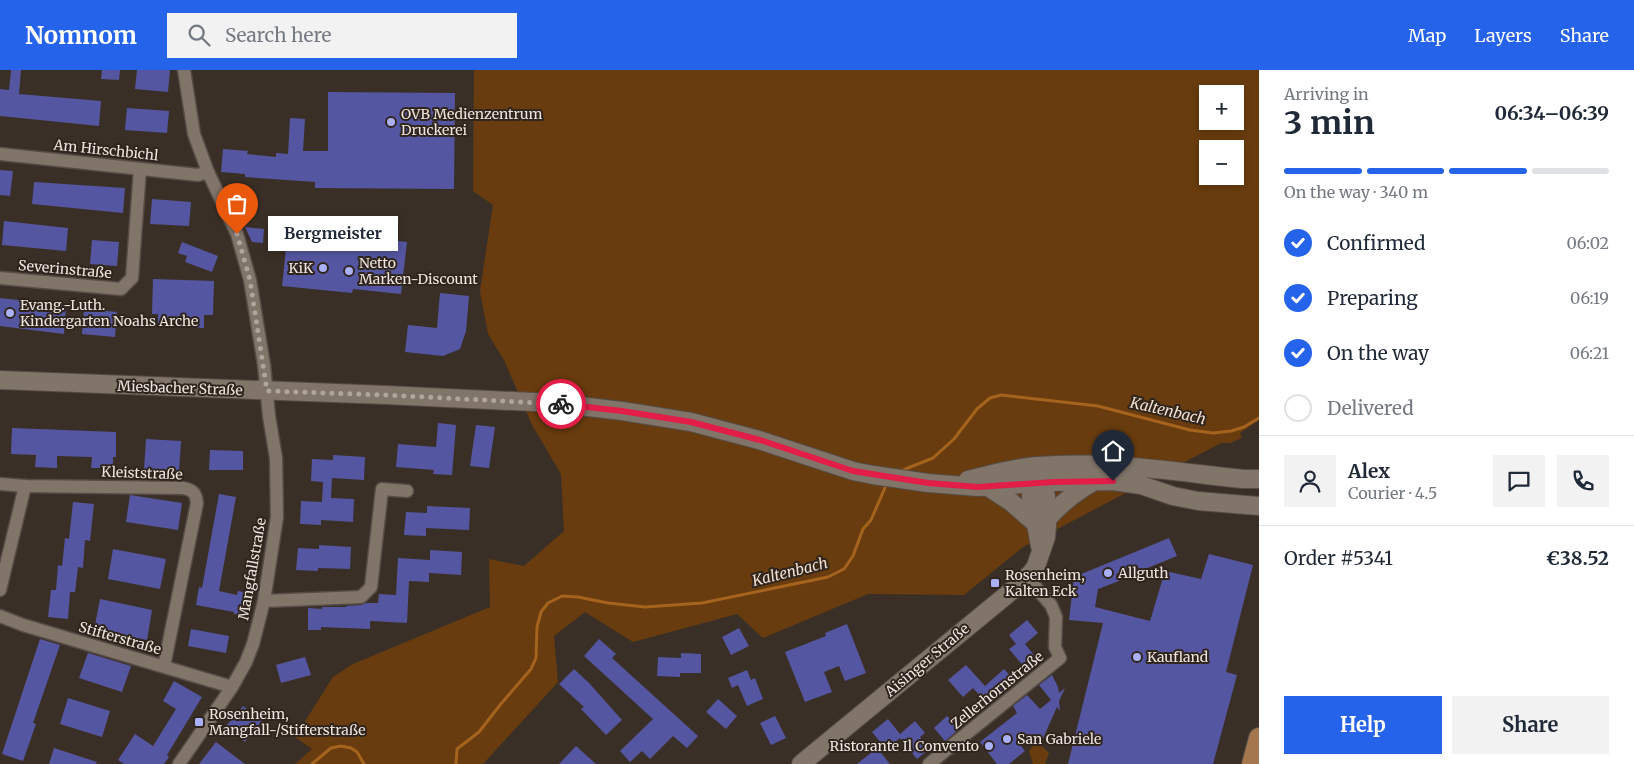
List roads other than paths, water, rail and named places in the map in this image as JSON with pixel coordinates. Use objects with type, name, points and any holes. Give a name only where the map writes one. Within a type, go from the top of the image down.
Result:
[{"type":"main road","name":"Miesbacher Straße","points":[[0,380],[543,402],[622,411],[691,422],[760,440],[853,471],[965,487],[988,487],[1037,477],[1076,464],[1123,466],[1259,479]]},
{"type":"main road","name":"Miesbacher Straße","points":[[950,485],[1015,469],[1037,477],[1096,480],[1141,485],[1173,496],[1198,501],[1259,506]]},
{"type":"main road","name":"Aisinger Straße","points":[[801,764],[1027,578],[1036,566],[1041,548],[1042,520],[1031,497],[1037,477]]},
{"type":"main road","points":[[988,487],[1042,520],[1079,489],[1096,480]]},
{"type":"main road","points":[[1252,764],[1259,738]]},
{"type":"street","name":"Mangfallstraße","points":[[179,764],[232,687],[246,662],[253,644],[264,601],[277,517],[276,458],[250,280],[237,234],[208,172],[194,134],[184,70]]},
{"type":"street","name":"Am Hirschbichl","points":[[0,154],[198,175],[208,172]]},
{"type":"street","name":"Severinstraße","points":[[0,278],[120,290],[132,278],[140,169]]},
{"type":"street","name":"Kleiststraße","points":[[0,484],[183,488],[195,493],[198,503],[164,666]]},
{"type":"street","points":[[0,590],[25,486]]},
{"type":"street","points":[[264,601],[361,598],[371,587],[382,489],[407,491]]},
{"type":"street","name":"Zellerhornstraße","points":[[929,764],[1060,658],[1056,647],[1056,616],[1051,605],[1027,578]]},
{"type":"street","name":"Stifterstraße","points":[[0,616],[23,625],[232,687]]},
{"type":"waterway","name":"Kaltenbach","points":[[898,472],[933,458],[954,439],[977,409],[990,398],[1001,395],[1098,406],[1190,430],[1213,433],[1244,427],[1259,418]]},
{"type":"waterway","name":"Kaltenbach","points":[[456,764],[457,749],[479,732],[531,669],[536,658],[537,627],[541,612],[548,603],[562,596],[645,607],[702,603],[828,577],[844,569],[853,556],[863,529],[871,520],[887,483]]},
{"type":"waterway","name":"Kaltenbach","points":[[312,764],[331,748],[341,746],[351,748],[357,752],[364,764]]},
{"type":"place","name":"OVB Medienzentrum Druckerei","points":[[391,122]]},
{"type":"place","name":"Bergmeister","points":[[237,234]]},
{"type":"place","name":"KiK","points":[[323,268]]},
{"type":"place","name":"Netto Marken-Discount","points":[[349,271]]},
{"type":"place","name":"Evang.-Luth. Kindergarten Noahs Arche","points":[[10,313]]},
{"type":"place","name":"Allguth","points":[[1108,573]]},
{"type":"place","name":"Rosenheim, Kalten Eck","points":[[995,583]]},
{"type":"place","name":"Kaufland","points":[[1137,657]]},
{"type":"place","name":"Rosenheim, Mangfall-/Stifterstraße","points":[[199,722]]},
{"type":"place","name":"San Gabriele","points":[[1007,739]]},
{"type":"place","name":"Ristorante Il Convento","points":[[989,746]]}]
